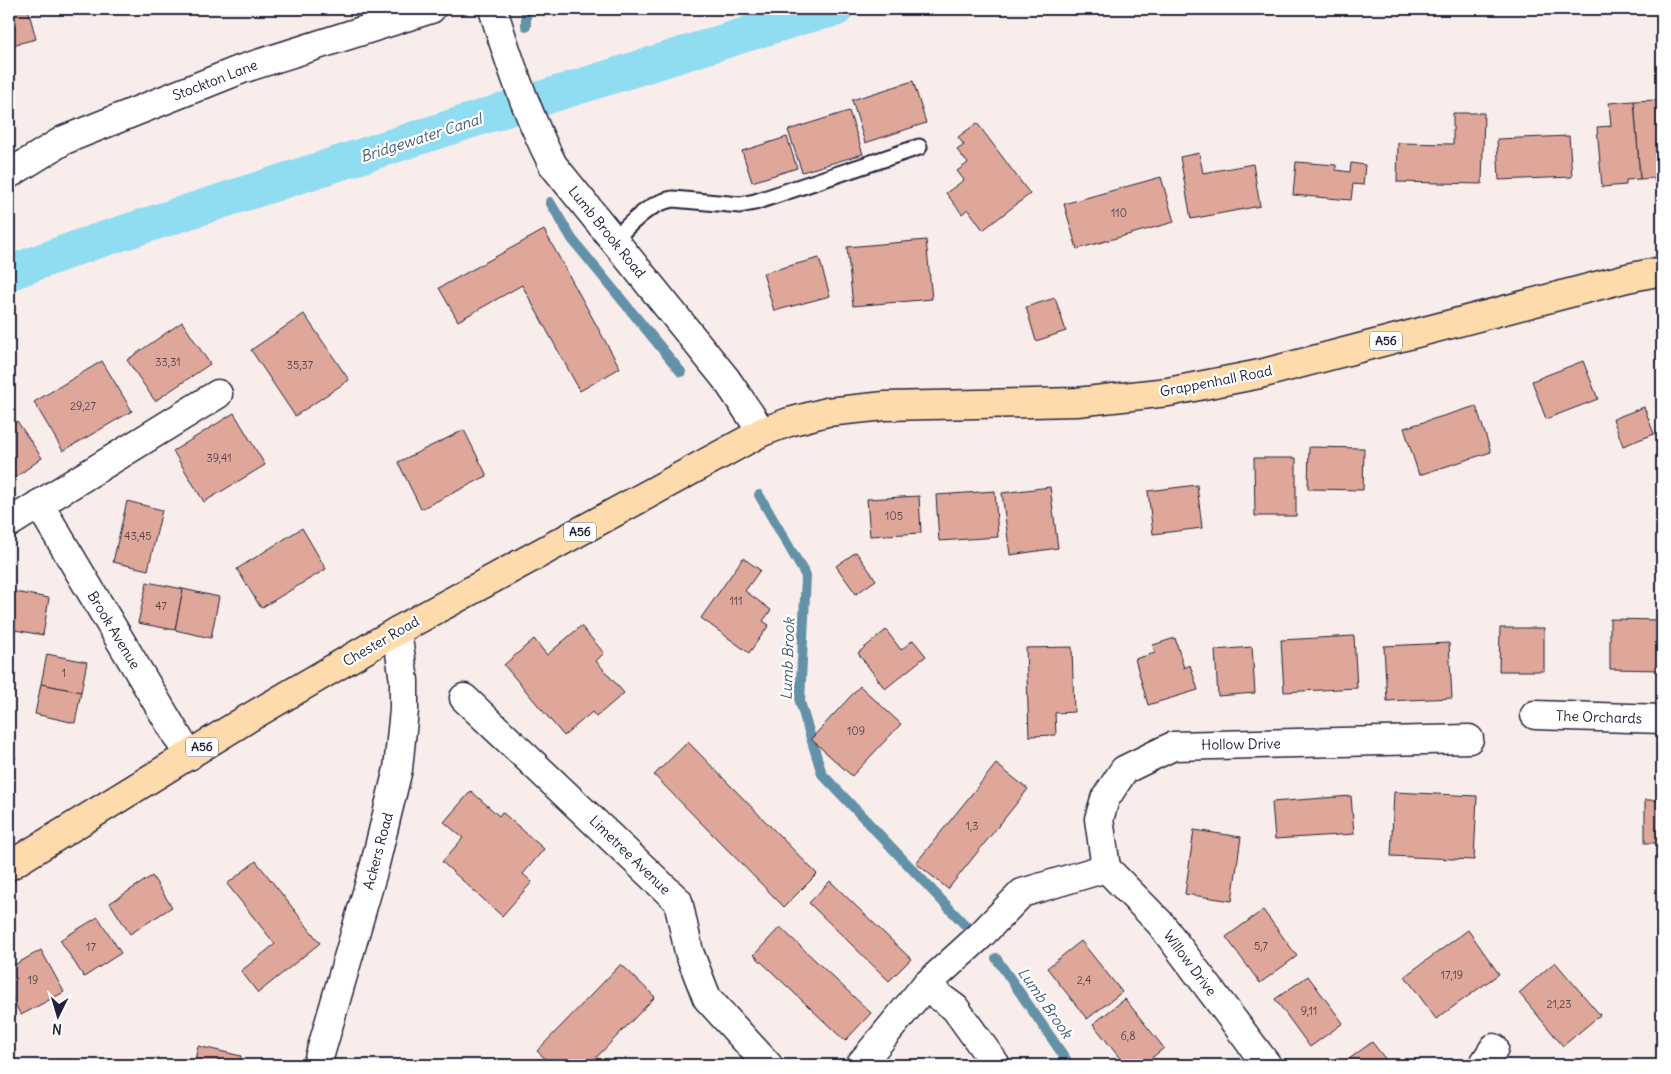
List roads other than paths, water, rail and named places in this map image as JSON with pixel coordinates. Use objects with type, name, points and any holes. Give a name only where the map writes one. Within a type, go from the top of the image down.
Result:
[{"type":"main road","name":"Grappenhall Road","points":[[762,432],[827,412],[878,406],[1077,402],[1168,392],[1260,374],[1627,278],[1662,272]]},
{"type":"main road","name":"Chester Road","points":[[9,866],[247,719],[397,631],[762,432]]},
{"type":"street","name":"Stockton Lane","points":[[9,174],[64,140],[242,68],[431,9]]},
{"type":"street","name":"Lumb Brook Road","points":[[493,9],[506,50],[542,144],[554,165],[726,379],[762,432]]},
{"type":"street","points":[[9,523],[218,394]]},
{"type":"street","name":"Brook Avenue","points":[[39,504],[189,756]]},
{"type":"street","name":"Ackers Road","points":[[317,1065],[374,868],[398,769],[402,740],[404,691],[397,631]]},
{"type":"street","name":"Limetree Avenue","points":[[464,698],[678,901],[689,952],[707,998],[768,1065]]},
{"type":"street","name":"The Orchards","points":[[1535,715],[1662,719]]},
{"type":"street","name":"Hollow Drive","points":[[1106,868],[1099,819],[1105,800],[1124,770],[1173,746],[1469,739]]},
{"type":"street","points":[[860,1065],[925,986],[980,936],[1022,893],[1106,868]]},
{"type":"street","name":"Willow Drive","points":[[1106,868],[1160,924],[1267,1065]]},
{"type":"street","points":[[925,986],[955,1008],[996,1065]]},
{"type":"lane","points":[[613,240],[651,206],[663,200],[673,198],[740,205],[755,202],[919,147]]},
{"type":"waterway","points":[[526,9],[526,26]]},
{"type":"waterway","name":"Bridgewater Canal","points":[[9,273],[82,246],[504,110],[802,17],[836,9]]},
{"type":"waterway","points":[[550,202],[572,239],[681,372]]},
{"type":"waterway","name":"Lumb Brook","points":[[759,495],[806,576],[800,702],[822,774],[966,926]]},
{"type":"waterway","name":"Lumb Brook","points":[[996,958],[1070,1065]]}]
